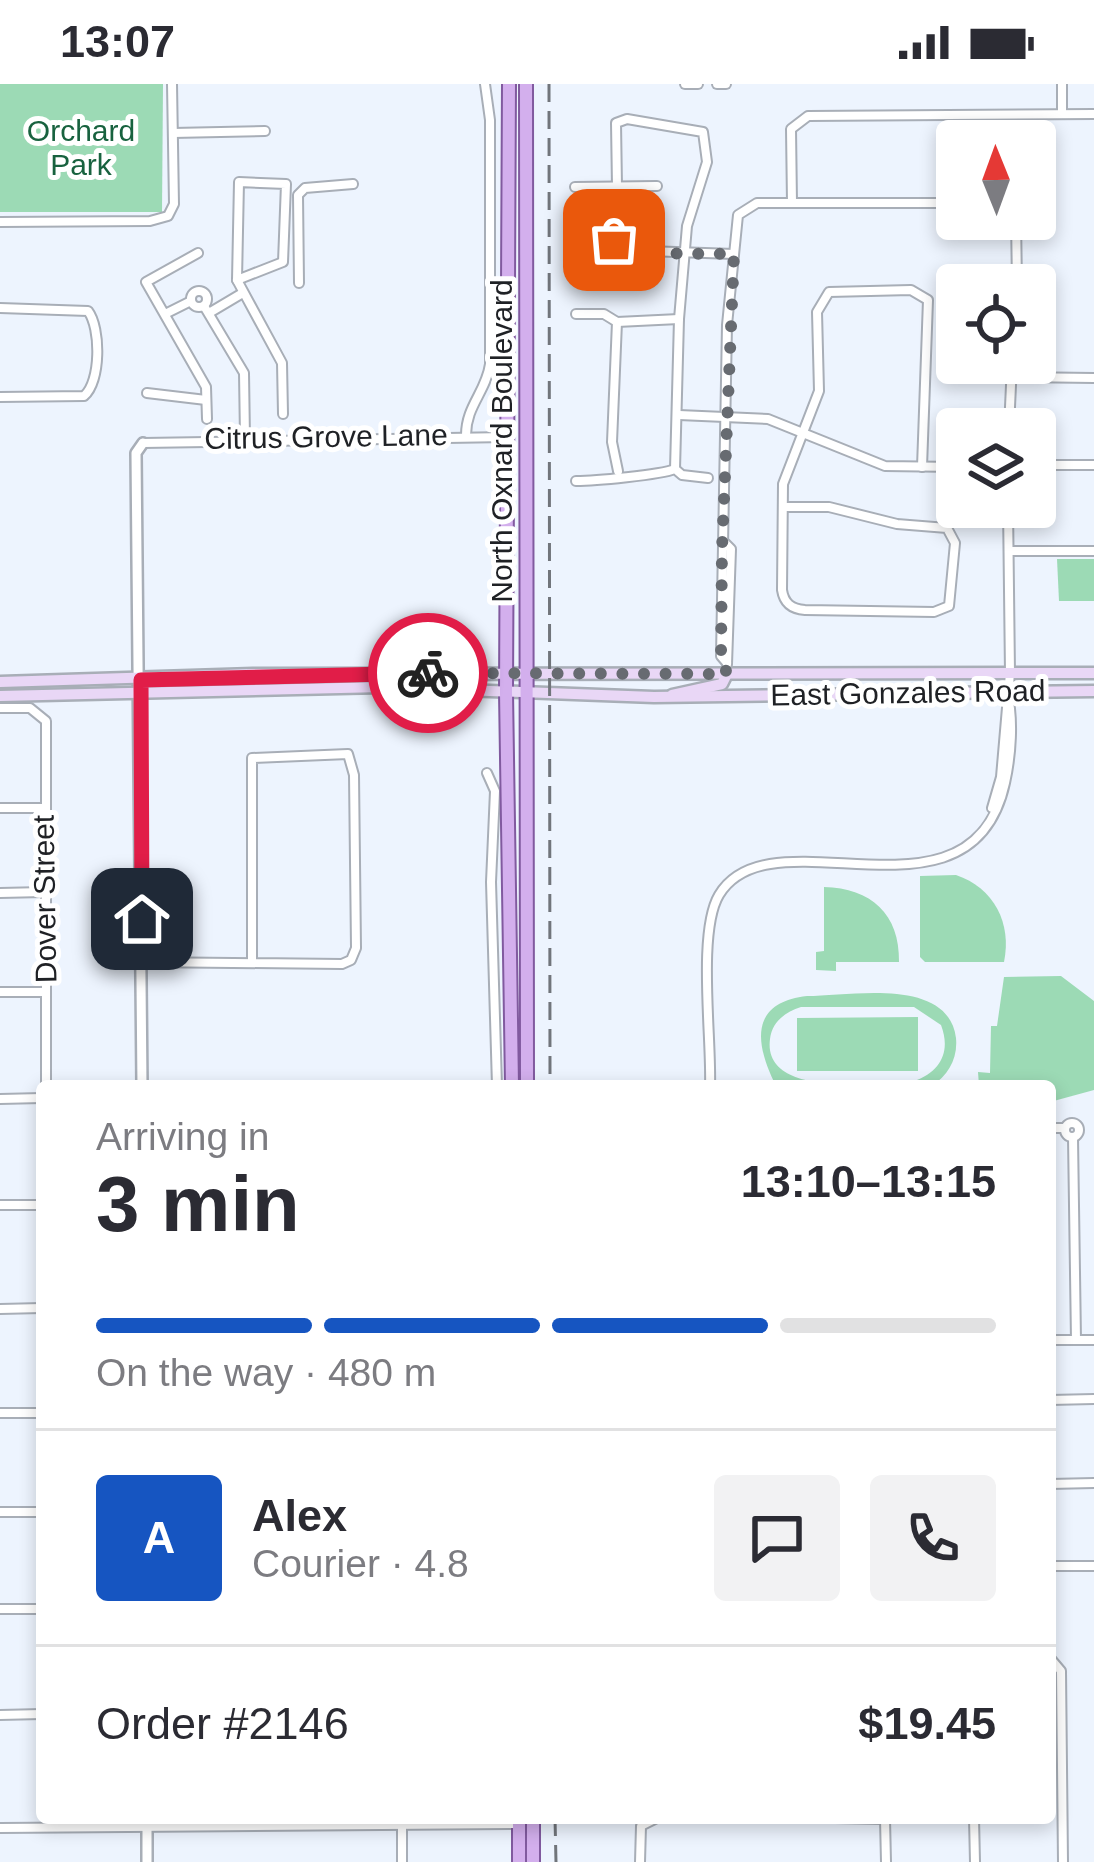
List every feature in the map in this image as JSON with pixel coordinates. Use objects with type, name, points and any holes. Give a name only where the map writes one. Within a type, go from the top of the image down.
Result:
[{"type":"main road","name":"North Oxnard Boulevard","points":[[509,84],[506,692],[512,1080]]},
{"type":"main road","name":"North Oxnard Boulevard","points":[[526,84],[527,1080]]},
{"type":"main road","points":[[526,400],[518,406],[510,437],[526,467]]},
{"type":"main road","points":[[669,696],[687,688],[722,684],[727,668]]},
{"type":"main road","name":"East Gonzales Road","points":[[141,686],[298,674],[525,676],[727,668],[1094,673]]},
{"type":"main road","points":[[298,674],[299,688]]},
{"type":"main road","points":[[0,682],[141,686]]},
{"type":"main road","points":[[0,697],[141,686]]},
{"type":"main road","name":"East Gonzales Road","points":[[141,686],[669,696],[1094,691]]},
{"type":"main road","points":[[510,897],[527,910]]},
{"type":"main road","points":[[519,1862],[525,1824]]},
{"type":"main road","points":[[527,1824],[533,1862]]},
{"type":"street","points":[[0,222],[164,219],[173,209],[172,84]]},
{"type":"street","points":[[466,436],[467,411],[486,383],[490,364],[490,120],[484,84]]},
{"type":"street","points":[[685,84],[698,84]]},
{"type":"street","points":[[717,84],[726,84]]},
{"type":"street","points":[[1062,84],[1062,114]]},
{"type":"street","points":[[792,203],[791,129],[800,118],[1094,114]]},
{"type":"street","points":[[618,250],[613,187],[618,121],[704,134],[707,162],[691,210],[680,319],[675,469]]},
{"type":"street","points":[[173,134],[265,131]]},
{"type":"street","points":[[237,280],[286,260],[288,191],[282,182],[235,186],[237,280],[282,363],[283,414]]},
{"type":"street","points":[[299,283],[298,195],[304,188],[353,184]]},
{"type":"street","points":[[575,188],[657,187]]},
{"type":"street","points":[[727,668],[721,656],[722,581],[734,254],[741,209],[792,203],[936,203]]},
{"type":"street","points":[[578,255],[618,250],[734,254]]},
{"type":"street","points":[[198,254],[146,279],[206,387],[207,418]]},
{"type":"street","points":[[783,507],[844,509],[896,524],[941,525],[951,532],[955,588],[946,610],[805,610],[788,604],[782,590],[783,507],[785,474],[819,392],[817,312],[825,294],[911,290],[928,300],[922,467]]},
{"type":"street","points":[[207,309],[241,294]]},
{"type":"street","points":[[165,314],[191,300],[207,309],[244,373],[245,437]]},
{"type":"street","points":[[0,308],[80,308],[94,320],[91,391],[78,397],[0,397]]},
{"type":"street","points":[[576,314],[604,314],[617,322],[680,319]]},
{"type":"street","points":[[617,322],[611,442],[618,471]]},
{"type":"street","points":[[1056,378],[1094,378]]},
{"type":"street","points":[[147,393],[206,400]]},
{"type":"street","points":[[679,415],[768,419],[885,466],[936,467]]},
{"type":"street","name":"Citrus Grove Lane","points":[[142,443],[245,437],[510,437]]},
{"type":"street","points":[[142,443],[136,453],[142,1080]]},
{"type":"street","points":[[1056,466],[1094,465]]},
{"type":"street","points":[[576,481],[606,481],[618,471],[675,469],[682,475],[708,478]]},
{"type":"street","points":[[710,1080],[711,917],[728,883],[750,868],[768,865],[930,861],[974,841],[994,817],[1007,776],[1008,528]]},
{"type":"street","points":[[725,543],[730,549],[727,668]]},
{"type":"street","points":[[1009,551],[1094,551]]},
{"type":"street","points":[[722,581],[730,628]]},
{"type":"street","name":"Dover Street","points":[[0,708],[43,713],[46,1080]]},
{"type":"street","points":[[142,962],[342,964],[355,954],[351,756],[252,758],[252,963]]},
{"type":"street","points":[[487,773],[495,790],[490,882],[497,1080]]},
{"type":"street","points":[[0,808],[44,808]]},
{"type":"street","points":[[0,892],[44,892]]},
{"type":"street","points":[[0,992],[46,992]]},
{"type":"street","points":[[0,1099],[36,1098]]},
{"type":"street","points":[[1056,1128],[1071,1123],[1094,1127]]},
{"type":"street","points":[[1076,1340],[1073,1138],[1079,1127]]},
{"type":"street","points":[[1065,1128],[1073,1138]]},
{"type":"street","points":[[0,1205],[36,1205]]},
{"type":"street","points":[[0,1309],[36,1308]]},
{"type":"street","points":[[1056,1340],[1094,1340]]},
{"type":"street","points":[[1056,1400],[1094,1399]]},
{"type":"street","points":[[0,1413],[36,1413]]},
{"type":"street","points":[[1056,1484],[1094,1484]]},
{"type":"street","points":[[0,1512],[36,1512]]},
{"type":"street","points":[[1056,1566],[1094,1566]]},
{"type":"street","points":[[0,1609],[36,1609]]},
{"type":"street","points":[[1056,1665],[1061,1672],[1063,1862]]},
{"type":"street","points":[[0,1715],[36,1714]]},
{"type":"street","points":[[0,1828],[98,1824]]},
{"type":"street","points":[[147,1824],[147,1862]]},
{"type":"street","points":[[402,1824],[402,1862]]},
{"type":"street","points":[[640,1862],[645,1824]]},
{"type":"street","points":[[885,1824],[886,1862]]},
{"type":"street","points":[[974,1824],[975,1862]]},
{"type":"green space","name":"Orchard Park","points":[[0,84],[163,84],[162,212],[0,212]]},
{"type":"green space","points":[[1057,559],[1094,559],[1094,601],[1059,601]]},
{"type":"green space","points":[[956,875],[981,889],[997,909],[1005,934],[1004,962],[925,962],[920,957],[920,876]]},
{"type":"green space","points":[[824,887],[856,892],[880,907],[894,930],[899,962],[836,962],[836,971],[816,970],[816,952],[824,951]]},
{"type":"green space","points":[[1061,976],[1094,1001],[1094,1090],[1056,1100],[1056,1080],[979,1080],[978,1072],[990,1073],[991,1026],[997,1026],[1004,977]]},
{"type":"green space","points":[[807,996],[917,997],[949,1018],[956,1038],[954,1060],[938,1080],[916,1080],[937,1066],[945,1043],[941,1025],[914,1007],[801,1007],[773,1028],[772,1058],[784,1071],[809,1080],[774,1080],[761,1043],[765,1018],[774,1008]]},
{"type":"green space","points":[[918,1017],[918,1071],[797,1071],[797,1018]]},
{"type":"railway","points":[[549,84],[550,1080]]},
{"type":"railway","points":[[555,1824],[556,1862]]},
{"type":"way so far","points":[[428,673],[727,674],[721,656],[722,549],[726,532],[727,325],[734,254],[626,253],[618,250],[614,240]]},
{"type":"route","points":[[142,919],[141,680],[428,673]]}]
